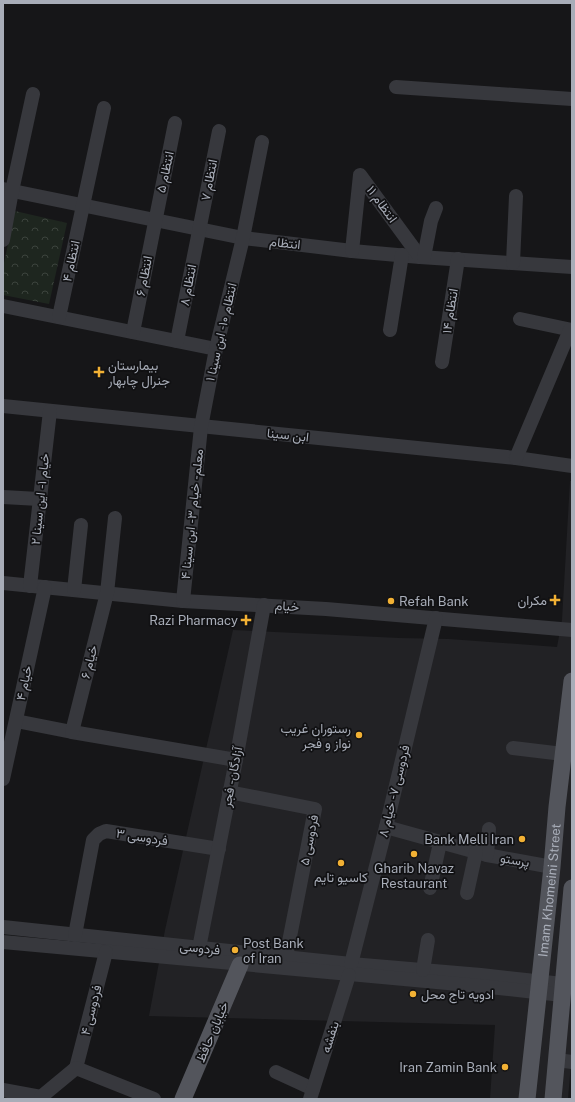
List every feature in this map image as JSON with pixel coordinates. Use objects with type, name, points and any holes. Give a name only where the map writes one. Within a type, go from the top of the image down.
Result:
[{"type":"main road","name":"Imam Khomeini Street","points":[[527,1099],[557,807],[572,681]]},
{"type":"main road","name":"Imam Khomeini Street","points":[[553,1099],[562,1064],[572,888]]},
{"type":"main road","name":"خیابان حافظ","points":[[183,1099],[246,965]]},
{"type":"main road","name":"خیابان حافظ","points":[[195,1099],[246,965]]},
{"type":"main road","points":[[530,1070],[562,1064]]},
{"type":"street","points":[[396,87],[572,99]]},
{"type":"street","points":[[3,240],[8,190],[33,94]]},
{"type":"street","name":"انتظام ۴","points":[[60,318],[104,108]]},
{"type":"street","name":"انتظام ۵","points":[[154,221],[175,122]]},
{"type":"street","name":"انتظام ۷","points":[[199,229],[219,131]]},
{"type":"street","name":"انتظام ۱۰ - ابن سینا ۱","points":[[201,426],[216,349],[243,238],[262,142]]},
{"type":"street","name":"انتظام ۱۱","points":[[352,250],[360,175],[422,257]]},
{"type":"street","name":"انتظام","points":[[8,190],[243,238],[422,257],[572,267]]},
{"type":"street","points":[[513,263],[516,196]]},
{"type":"street","points":[[422,257],[431,221],[436,208]]},
{"type":"street","name":"انتظام ۶","points":[[133,332],[154,221]]},
{"type":"street","name":"انتظام ۸","points":[[177,341],[199,229]]},
{"type":"street","points":[[390,330],[402,255]]},
{"type":"street","name":"انتظام ۱۴","points":[[442,362],[458,259]]},
{"type":"street","points":[[3,306],[216,349]]},
{"type":"street","points":[[516,458],[571,330],[520,319]]},
{"type":"street","name":"ابن سینا","points":[[3,406],[50,412],[516,458],[572,466]]},
{"type":"street","name":"خیام ۱ - این سینا ۲","points":[[30,586],[50,412]]},
{"type":"street","name":"معلم - خیام ۳ - ابن سینا ۴","points":[[183,600],[201,426]]},
{"type":"street","points":[[3,497],[39,499]]},
{"type":"street","name":"خیام ۶","points":[[72,732],[107,593],[116,518]]},
{"type":"street","points":[[74,590],[81,525]]},
{"type":"street","name":"خیام","points":[[3,583],[183,600],[326,609],[572,630]]},
{"type":"street","name":"خیام ۴","points":[[3,779],[45,587]]},
{"type":"street","name":"آزادگان - فجر","points":[[199,948],[236,760],[264,605]]},
{"type":"street","name":"فردوسی ۷ - خیام ۸","points":[[350,970],[436,618]]},
{"type":"street","points":[[16,721],[236,760]]},
{"type":"street","points":[[513,748],[563,754]]},
{"type":"street","name":"فردوسی ۵","points":[[229,792],[315,809],[286,957]]},
{"type":"street","name":"پرستو","points":[[386,827],[482,854],[552,867]]},
{"type":"street","points":[[467,893],[482,854],[489,830]]},
{"type":"street","name":"فردوسی ۳","points":[[75,935],[93,840],[99,834],[106,831],[219,849]]},
{"type":"street","points":[[430,888],[440,843]]},
{"type":"street","name":"فردوسی","points":[[3,927],[286,957],[350,970],[480,986],[539,987]]},
{"type":"street","points":[[423,970],[428,940]]},
{"type":"street","name":"فردوسی","points":[[3,942],[246,965],[350,970],[423,970],[539,987]]},
{"type":"street","name":"فردوسی ۴","points":[[76,1068],[106,952]]},
{"type":"street","name":"بنفشه","points":[[312,1094],[350,970]]},
{"type":"street","points":[[539,987],[565,1000]]},
{"type":"street","points":[[3,1090],[41,1098],[76,1068],[154,1099]]},
{"type":"street","points":[[276,1072],[312,1094]]},
{"type":"shaded area","points":[[570,481],[572,481],[572,1052],[568,1099],[490,1099],[495,1025],[149,1016],[165,930],[233,630],[449,639],[557,647],[562,620]]},
{"type":"green space","points":[[15,211],[67,223],[49,304],[3,295],[3,268]]},
{"type":"place","name":"بیمارستان جنرال چابهار","points":[[99,372]]},
{"type":"place","name":"مکران","points":[[555,600]]},
{"type":"place","name":"Refah Bank","points":[[391,601]]},
{"type":"place","name":"Razi Pharmacy","points":[[246,620]]},
{"type":"place","name":"رستوران غریب نواز و فجر","points":[[359,735]]},
{"type":"place","name":"Bank Melli Iran","points":[[522,839]]},
{"type":"place","name":"Gharib Navaz Restaurant","points":[[414,854]]},
{"type":"place","name":"کاسیو تایم","points":[[341,863]]},
{"type":"place","name":"Post Bank of Iran","points":[[235,950]]},
{"type":"place","name":"ادویه تاج محل","points":[[413,994]]},
{"type":"place","name":"Iran Zamin Bank","points":[[505,1067]]}]
